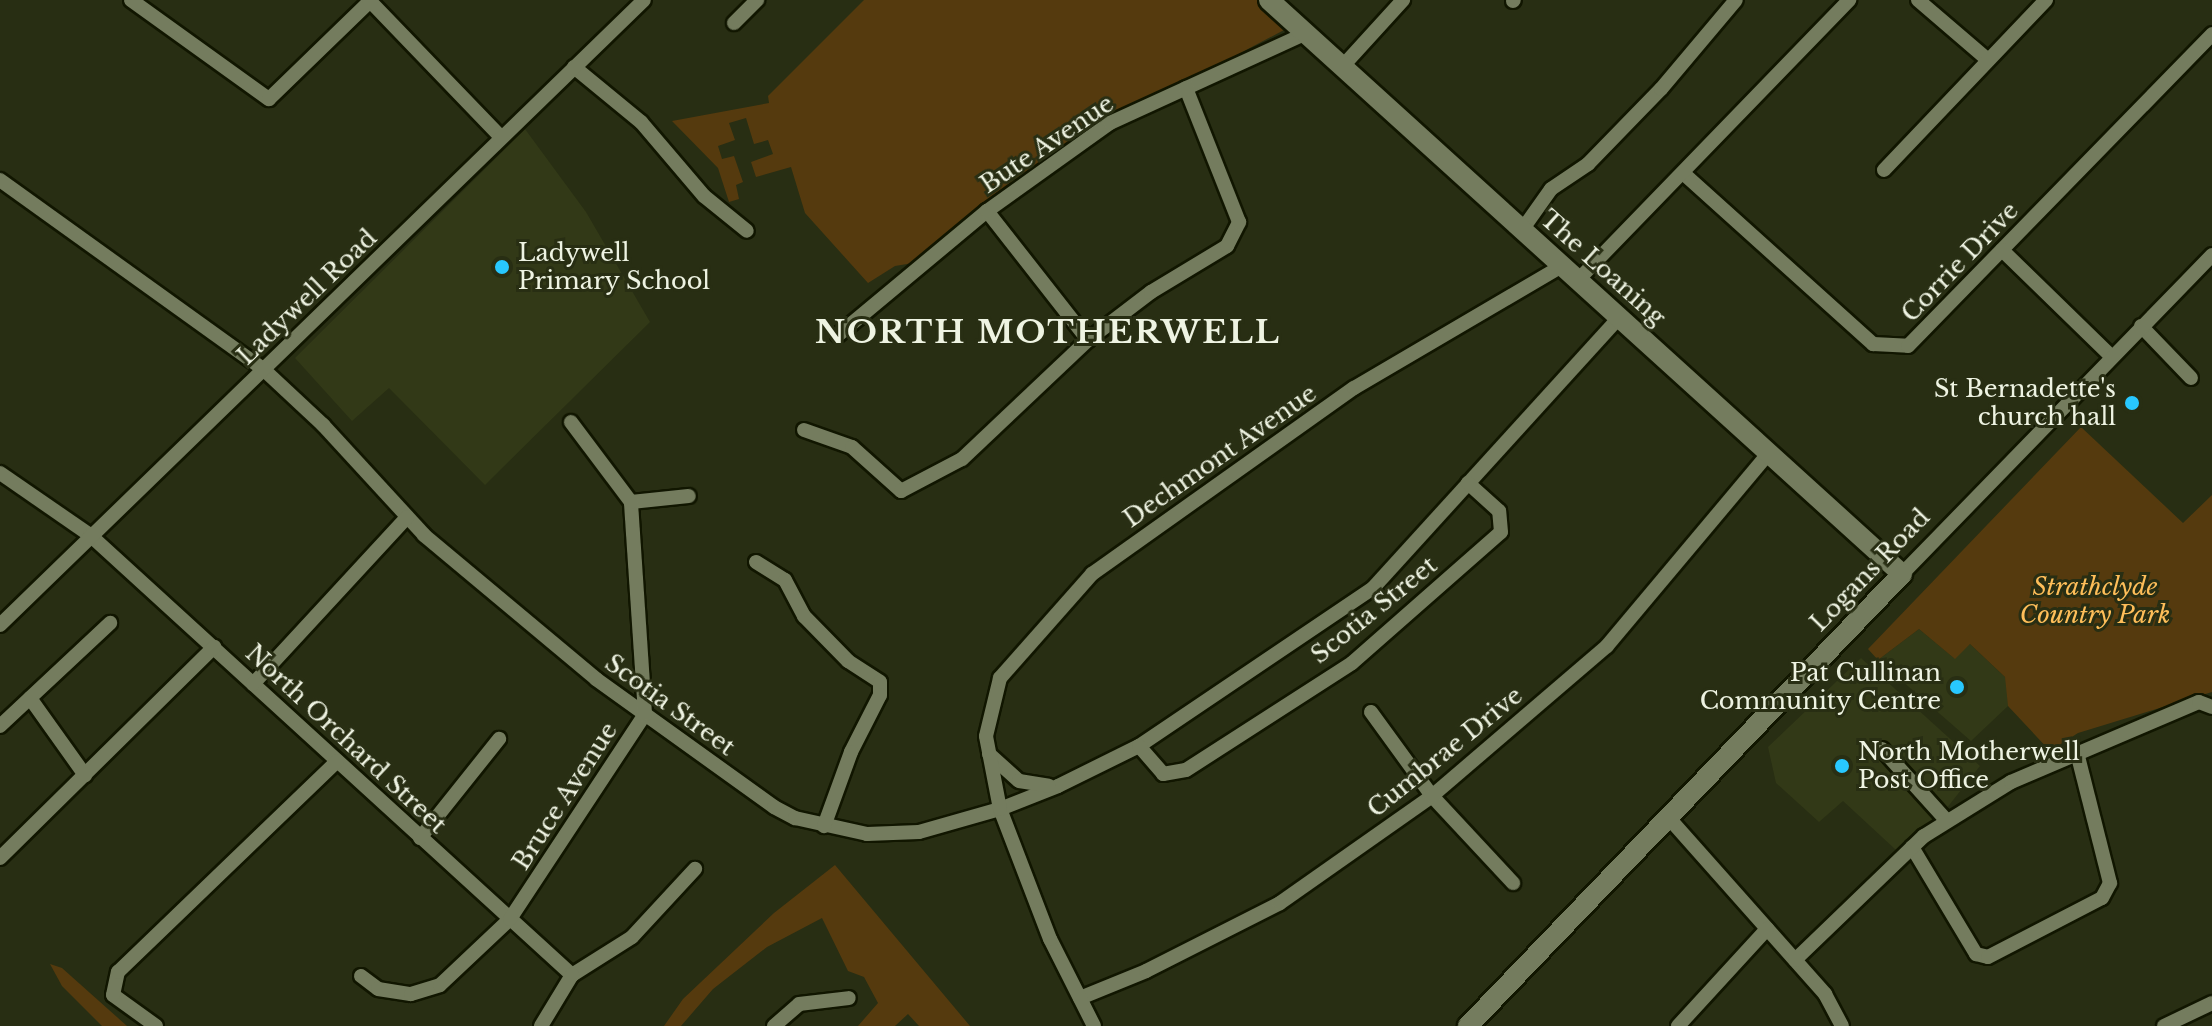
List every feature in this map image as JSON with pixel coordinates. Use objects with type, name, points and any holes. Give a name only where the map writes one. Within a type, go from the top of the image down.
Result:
[{"type":"street","points":[[131,0],[269,99],[369,1],[501,137]]},
{"type":"street","name":"Ladywell Road","points":[[0,625],[644,0]]},
{"type":"street","points":[[734,23],[757,0]]},
{"type":"street","name":"The Loaning","points":[[1269,0],[1902,574]]},
{"type":"street","points":[[1342,67],[1403,0]]},
{"type":"street","points":[[1522,230],[1551,189],[1588,164],[1661,89],[1736,0]]},
{"type":"street","points":[[1578,280],[1849,0]]},
{"type":"street","points":[[1918,0],[1988,60]]},
{"type":"street","points":[[1884,170],[2046,0]]},
{"type":"street","name":"Bute Avenue","points":[[838,335],[987,211],[1110,123],[1307,33]]},
{"type":"street","name":"Corrie Drive","points":[[1683,173],[1873,344],[1908,346],[2212,34]]},
{"type":"street","points":[[574,67],[641,122],[704,196],[747,231]]},
{"type":"street","points":[[804,430],[852,447],[901,491],[962,459],[1088,340],[1151,292],[1227,246],[1239,222],[1186,88]]},
{"type":"street","name":"Scotia Street","points":[[0,180],[263,369],[323,425],[407,517],[596,679],[774,807],[824,826],[867,834],[919,832],[1000,809],[1058,786],[1139,746],[1373,588],[1619,318]]},
{"type":"street","points":[[987,211],[1088,340]]},
{"type":"street","points":[[2002,250],[2112,357]]},
{"type":"street","name":"Logans Road","points":[[1468,1026],[2212,255]]},
{"type":"street","name":"Dechmont Avenue","points":[[1094,1026],[1050,939],[1000,809],[986,736],[1000,678],[1092,574],[1354,388],[1562,266]]},
{"type":"street","points":[[2141,326],[2191,378]]},
{"type":"street","points":[[571,422],[631,502],[689,496]]},
{"type":"street","name":"Cumbrae Drive","points":[[1080,998],[1146,971],[1280,903],[1432,796],[1607,646],[1769,453]]},
{"type":"street","name":"North Orchard Street","points":[[0,473],[90,535],[572,975]]},
{"type":"street","name":"Scotia Street","points":[[1139,746],[1163,774],[1186,770],[1352,663],[1501,532],[1499,511],[1468,483]]},
{"type":"street","name":"Bruce Avenue","points":[[361,976],[378,989],[427,991],[510,919],[645,714],[631,502]]},
{"type":"street","points":[[253,684],[407,517]]},
{"type":"street","points":[[756,562],[785,580],[804,616],[848,661],[880,682],[880,695],[851,752],[824,826]]},
{"type":"street","points":[[0,726],[110,623]]},
{"type":"street","points":[[0,858],[214,647]]},
{"type":"street","points":[[30,698],[85,775]]},
{"type":"street","points":[[1795,960],[1912,847],[1947,821],[2011,782],[2077,753],[2199,702],[2212,705]]},
{"type":"street","points":[[1371,712],[1432,796],[1513,883]]},
{"type":"street","points":[[420,838],[499,739]]},
{"type":"street","points":[[1882,749],[1947,821]]},
{"type":"street","points":[[1912,847],[1976,954],[1988,957],[2102,898],[2110,883],[2077,753]]},
{"type":"street","points":[[989,754],[1019,781],[1058,786]]},
{"type":"street","points":[[156,1026],[113,995],[118,972],[337,761]]},
{"type":"street","points":[[1668,817],[1825,994],[1842,1026]]},
{"type":"street","points":[[541,1026],[572,975],[632,937],[695,869]]},
{"type":"street","points":[[1678,1026],[1767,929]]},
{"type":"street","points":[[774,1026],[799,1004],[849,998]]},
{"type":"street","points":[[2164,1026],[2212,1003]]},
{"type":"shaded area","name":"Ladywell Primary School","points":[[525,129],[586,212],[650,322],[485,485],[389,388],[352,421],[295,358]]},
{"type":"shaded area","points":[[1919,629],[1954,658],[1970,644],[2008,680],[2008,706],[1971,741],[1878,660]]},
{"type":"shaded area","points":[[1861,658],[1980,766],[1935,823],[1896,850],[1843,801],[1819,822],[1776,783],[1768,747]]},
{"type":"green space","points":[[864,0],[1259,0],[1281,19],[1284,30],[1082,137],[925,261],[895,266],[868,283],[805,213],[791,167],[756,177],[751,162],[773,154],[768,140],[754,144],[746,118],[729,123],[735,140],[718,146],[722,159],[734,156],[743,182],[736,185],[739,199],[729,202],[718,168],[672,121],[769,103],[768,96]]},
{"type":"green space","name":"Strathclyde Country Park","points":[[2081,427],[2183,523],[2212,495],[2212,692],[2078,733],[2050,751],[2008,706],[2005,677],[1970,644],[1955,659],[1919,629],[1878,660],[1868,649]]},
{"type":"green space","points":[[835,865],[970,1026],[919,1026],[908,1014],[895,1026],[858,1026],[878,1003],[864,977],[848,971],[822,918],[767,947],[713,989],[681,1026],[664,1026],[683,999],[774,913]]},
{"type":"green space","points":[[50,964],[62,968],[127,1026],[102,1026],[62,986]]},
{"type":"place","name":"Ladywell Primary School","points":[[502,267]]},
{"type":"place","name":"St Bernadette's church hall","points":[[2132,403]]},
{"type":"place","name":"Pat Cullinan Community Centre","points":[[1957,687]]},
{"type":"place","name":"North Motherwell Post Office","points":[[1842,766]]},
{"type":"district","name":"NORTH MOTHERWELL","points":[[1048,332]]}]
